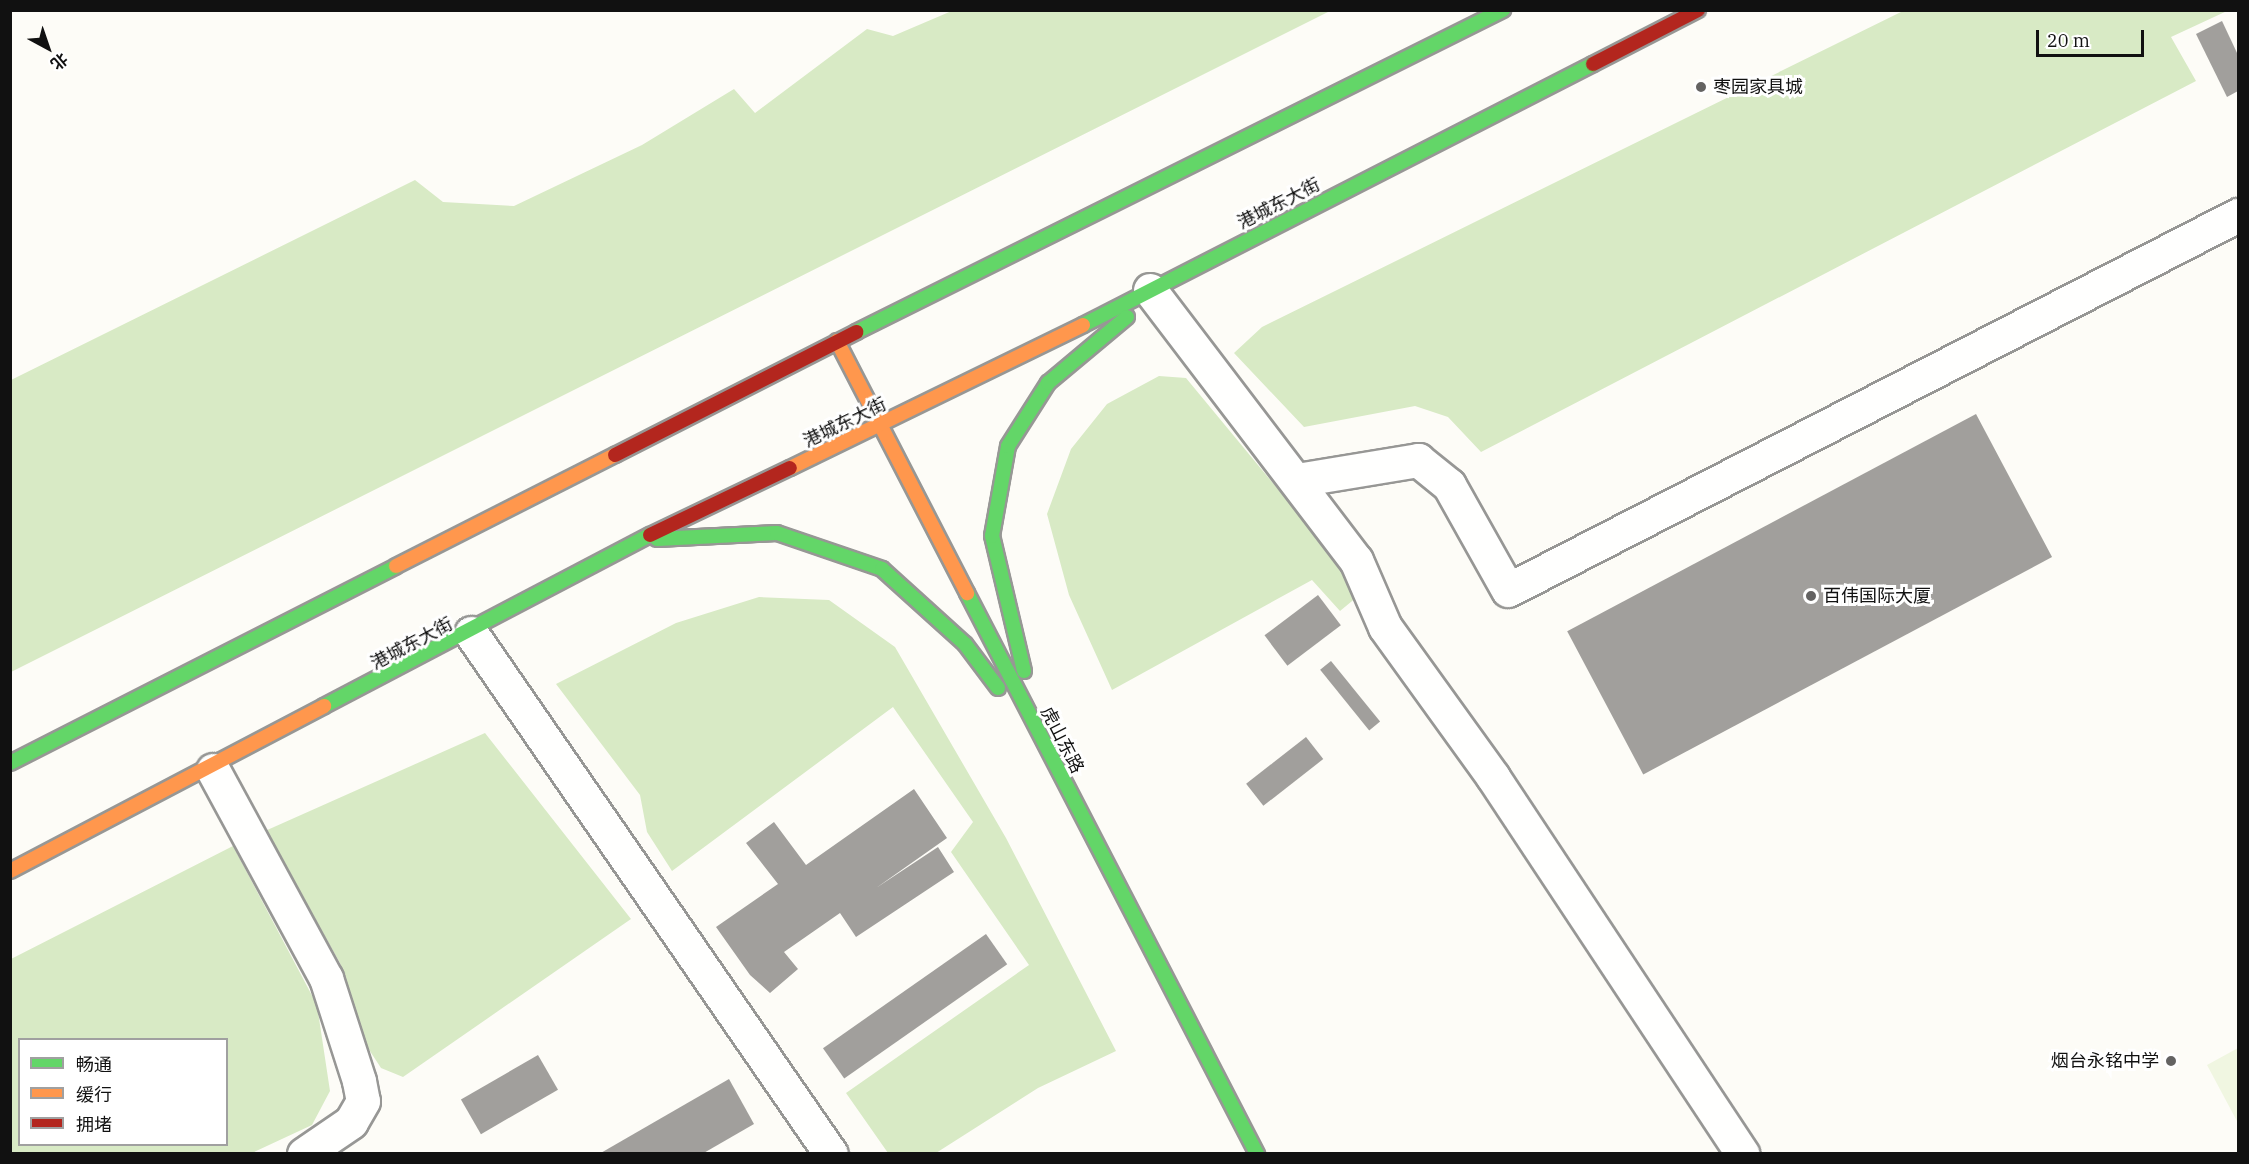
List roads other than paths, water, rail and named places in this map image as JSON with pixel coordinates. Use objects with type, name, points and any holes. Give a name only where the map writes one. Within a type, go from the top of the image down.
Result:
[{"type":"main road","points":[[10,763],[837,341],[1503,10]]},
{"type":"main road","name":"港城东大街","points":[[10,871],[213,770],[643,539],[882,426],[1152,293],[1194,267],[1698,10]]},
{"type":"main road","points":[[1050,756],[1010,625],[993,536],[1008,446],[1048,383],[1152,293]]},
{"type":"main road","name":"虎山东路","points":[[837,341],[1257,1154]]},
{"type":"main road","points":[[643,539],[777,533],[882,569],[965,644],[1050,756]]},
{"type":"street","points":[[1297,480],[1418,460],[1449,485],[1508,590],[2238,215]]},
{"type":"street","points":[[1152,293],[1356,560],[1385,627],[1493,777],[1743,1154]]},
{"type":"street","points":[[471,633],[831,1154]]},
{"type":"street","points":[[213,770],[326,978],[359,1081],[363,1101],[351,1122],[304,1154]]},
{"type":"place","name":"枣园家具城","points":[[1701,87]]},
{"type":"place","name":"百伟国际大厦","points":[[1811,596]]},
{"type":"place","name":"烟台永铭中学","points":[[2171,1061]]}]
